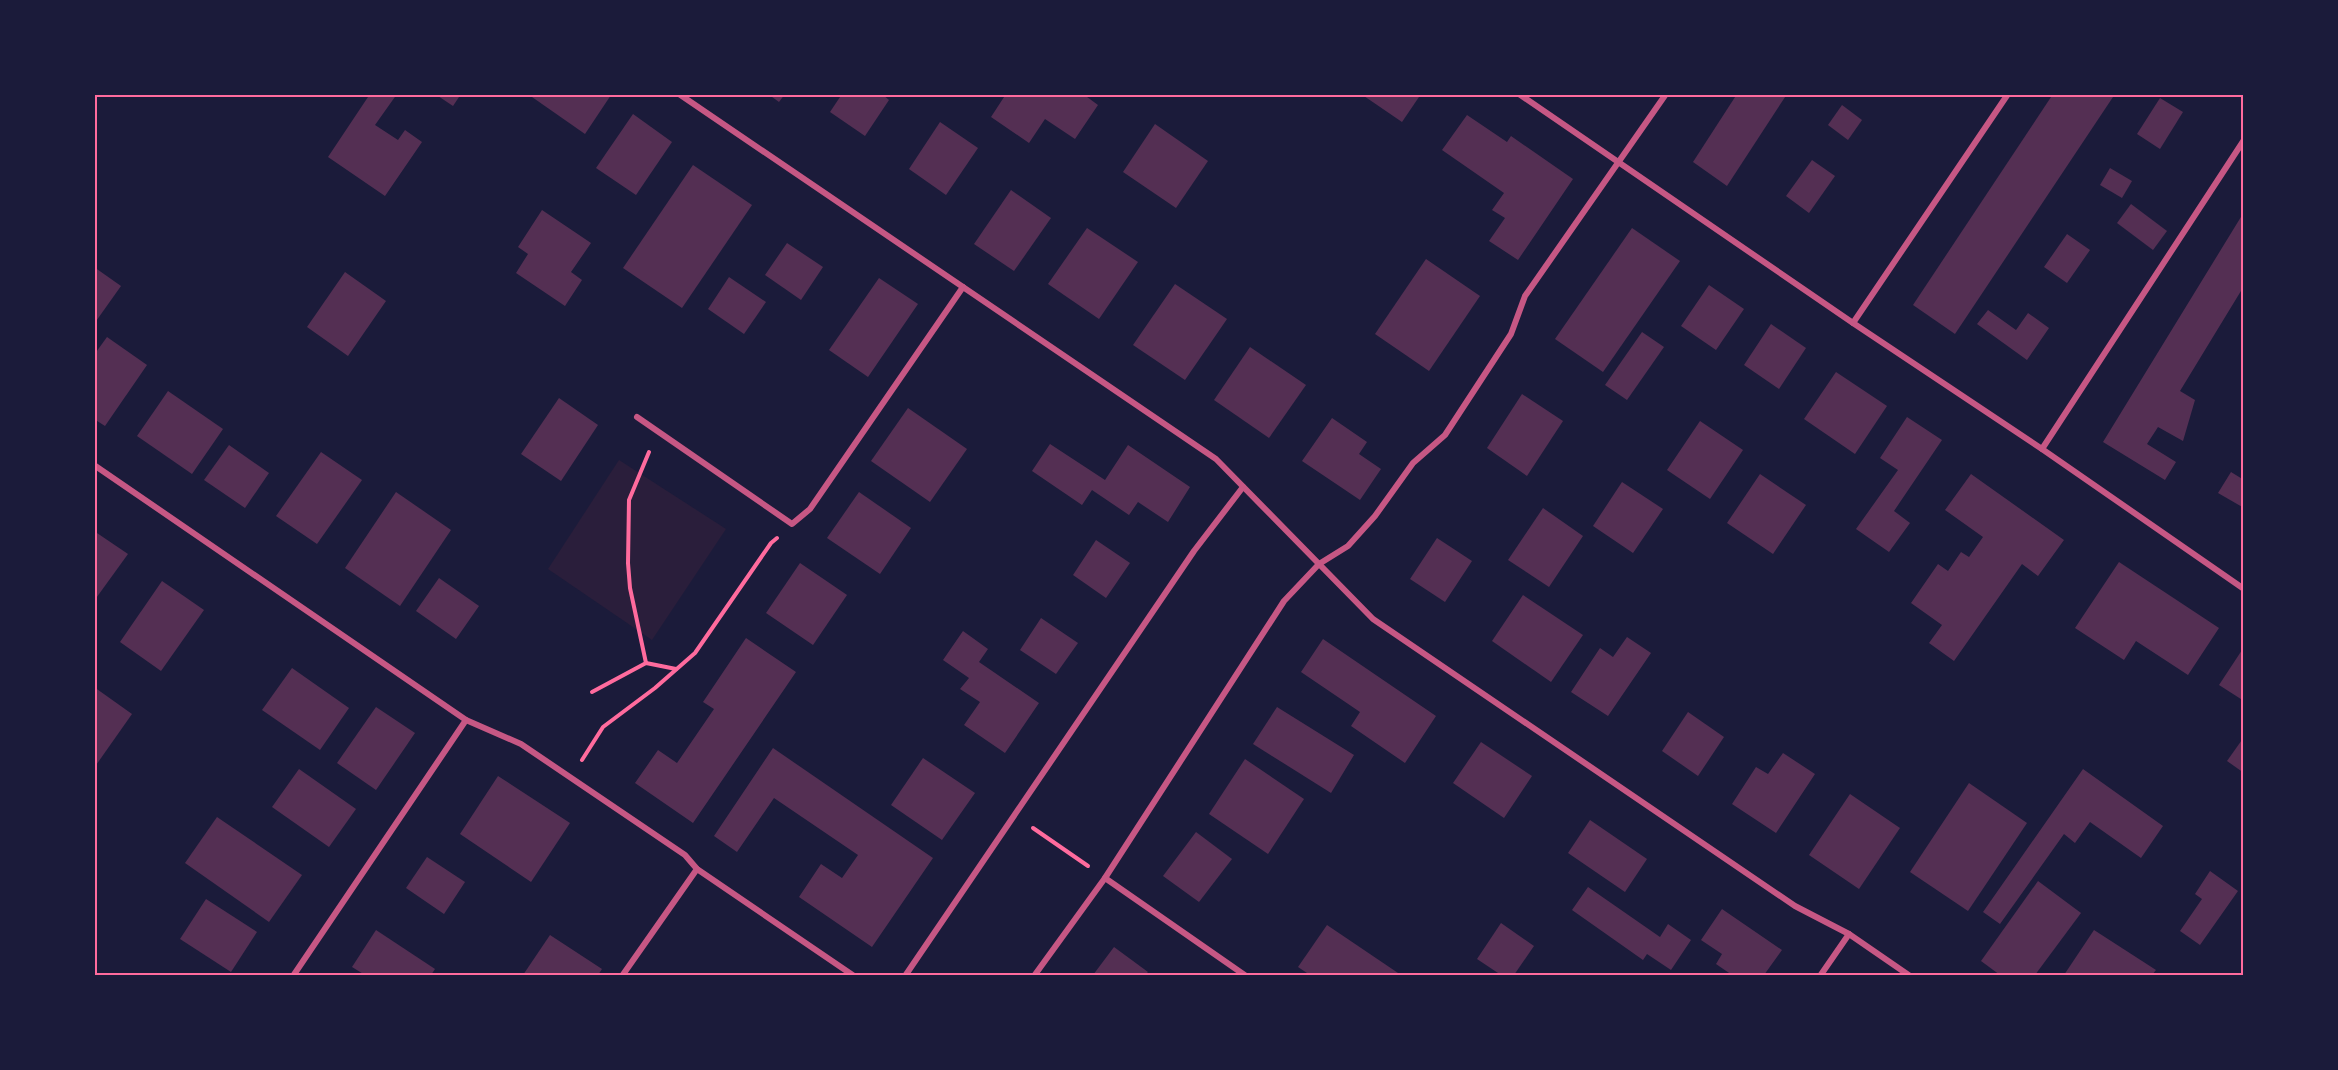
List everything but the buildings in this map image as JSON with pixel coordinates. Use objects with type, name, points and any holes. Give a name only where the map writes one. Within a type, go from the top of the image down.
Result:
[{"type":"street","points":[[679,94],[1216,459],[1373,619],[1391,632],[1795,906],[1849,934],[1910,975]]},
{"type":"street","points":[[1519,94],[1853,323],[2043,449],[2244,589]]},
{"type":"street","points":[[1034,975],[1105,878],[1284,602],[1319,564],[1348,546],[1375,516],[1413,463],[1444,435],[1511,334],[1525,296],[1666,94]]},
{"type":"street","points":[[1853,323],[2008,94]]},
{"type":"street","points":[[2043,449],[2244,140]]},
{"type":"street","points":[[637,417],[792,525],[810,509],[963,286]]},
{"type":"street","points":[[94,465],[466,720],[521,744],[685,855],[697,869],[854,975]]},
{"type":"street","points":[[905,975],[1194,551],[1243,487]]},
{"type":"street","points":[[293,975],[466,720]]},
{"type":"street","points":[[622,975],[697,869]]},
{"type":"street","points":[[1105,878],[1246,975]]},
{"type":"street","points":[[1820,975],[1849,934]]},
{"type":"path","points":[[646,663],[630,588],[629,500],[659,433]]},
{"type":"path","points":[[569,778],[603,727],[695,653],[771,543],[792,525]]},
{"type":"path","points":[[592,693],[646,663],[677,669]]},
{"type":"path","points":[[1015,815],[1105,878]]},
{"type":"shaded area","points":[[619,460],[726,529],[652,640],[548,569]]}]
